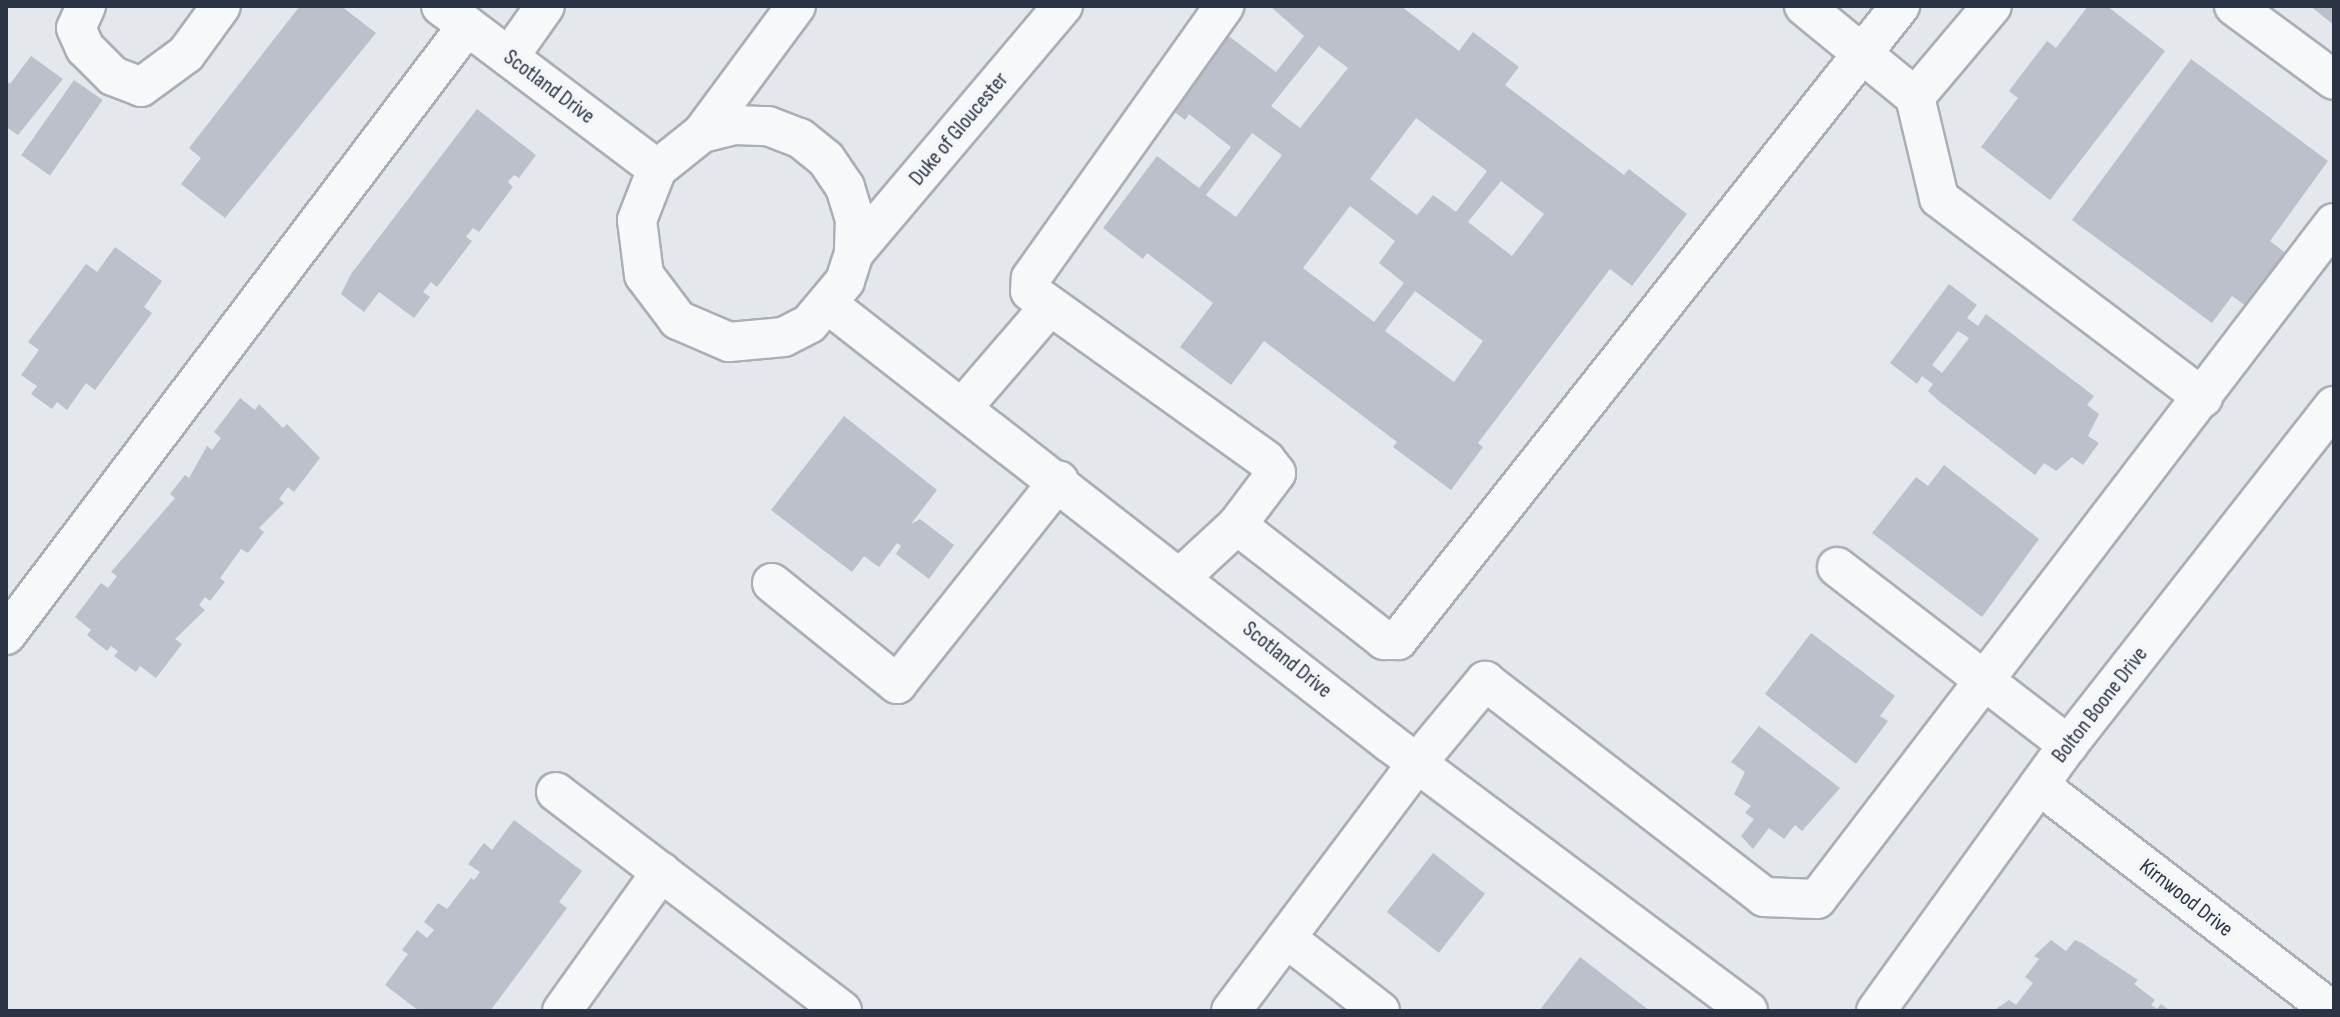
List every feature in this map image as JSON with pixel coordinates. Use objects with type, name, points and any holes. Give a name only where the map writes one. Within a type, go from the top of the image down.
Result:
[{"type":"street","points":[[86,6],[76,28],[85,48],[113,76],[141,87],[186,54],[221,6]]},
{"type":"street","points":[[509,57],[545,6]]},
{"type":"street","points":[[702,133],[735,125],[768,126],[800,138],[826,159],[845,187],[855,219],[854,253],[845,281],[829,305],[797,330],[757,343],[702,334],[678,320],[651,288],[637,248],[644,193],[657,169],[702,133],[796,6]]},
{"type":"street","name":"Duke of Gloucester","points":[[854,253],[1063,6]]},
{"type":"street","points":[[1182,576],[1237,525],[1276,473],[1266,460],[1030,291],[1038,266],[1224,6]]},
{"type":"street","points":[[1804,6],[1915,97],[1939,198],[2203,398]]},
{"type":"street","points":[[1237,525],[1384,640],[1398,640],[1900,6]]},
{"type":"street","points":[[1915,97],[1992,6]]},
{"type":"street","points":[[2234,6],[2334,80]]},
{"type":"street","points":[[6,635],[454,16]]},
{"type":"street","name":"Scotland Drive","points":[[454,16],[657,169]]},
{"type":"street","points":[[1231,1011],[1417,763],[1485,681],[1764,897],[1817,899],[2334,223]]},
{"type":"street","name":"Scotland Drive","points":[[829,305],[964,406],[1417,763],[1748,1011]]},
{"type":"street","points":[[964,406],[1050,306]]},
{"type":"street","name":"Bolton Boone Drive","points":[[1876,1011],[2068,745],[2334,406]]},
{"type":"street","points":[[772,583],[897,684],[1059,480]]},
{"type":"street","points":[[1837,567],[2068,745]]},
{"type":"street","name":"Kirnwood Drive","points":[[2039,785],[2332,1011]]},
{"type":"street","points":[[556,792],[842,1011]]},
{"type":"street","points":[[562,1011],[661,872]]},
{"type":"street","points":[[1286,938],[1380,1011]]},
{"type":"building","points":[[300,6],[341,6],[376,33],[225,218],[181,184],[201,158],[189,148]]},
{"type":"building","points":[[1270,6],[1401,6],[1459,51],[1473,32],[1519,67],[1505,85],[1624,175],[1629,169],[1687,214],[1632,286],[1610,269],[1478,443],[1483,447],[1451,490],[1393,447],[1397,442],[1264,341],[1231,385],[1180,347],[1213,303],[1147,253],[1143,259],[1103,228],[1157,156],[1199,188],[1231,147],[1189,114],[1185,120],[1145,90],[1201,15],[1276,72],[1304,36]],"holes":[[[1319,46],[1348,68],[1300,128],[1271,106]],[[1416,118],[1487,171],[1456,212],[1433,195],[1417,215],[1370,179]],[[1252,133],[1282,155],[1236,217],[1206,195]],[[1501,181],[1544,214],[1512,256],[1468,222]],[[1350,206],[1395,241],[1379,263],[1404,283],[1374,322],[1303,268]],[[1415,291],[1483,341],[1454,382],[1385,331]]]},
{"type":"building","points":[[2088,6],[2107,6],[2165,51],[2050,200],[1981,147],[2018,98],[2009,91],[2047,41],[2056,48]]},
{"type":"building","points":[[2310,6],[2334,6],[2334,25]]},
{"type":"building","points":[[31,56],[63,79],[18,135],[6,127],[6,81],[10,84]]},
{"type":"building","points":[[2191,59],[2328,161],[2270,241],[2295,260],[2256,313],[2232,296],[2212,323],[2072,220]]},
{"type":"building","points":[[74,80],[103,100],[50,175],[21,155]]},
{"type":"building","points":[[477,109],[536,155],[519,178],[514,175],[508,182],[513,187],[479,232],[473,228],[466,237],[472,241],[437,287],[431,282],[423,292],[430,297],[414,318],[379,292],[364,312],[341,294],[351,274]]},
{"type":"building","points":[[115,247],[162,281],[144,307],[152,313],[95,390],[86,383],[67,410],[57,402],[52,409],[31,394],[37,386],[21,375],[39,350],[28,342],[86,264],[97,272]]},
{"type":"building","points":[[1949,284],[1977,305],[1967,318],[1978,326],[1986,314],[2094,396],[2087,405],[2099,414],[2088,436],[2099,443],[2083,465],[2072,457],[2056,471],[2044,463],[2035,475],[1940,402],[1928,391],[1933,384],[1922,376],[1917,384],[1890,363]],"holes":[[[1958,331],[1969,338],[1942,373],[1932,365]]]},
{"type":"building","points":[[240,398],[255,410],[259,404],[283,428],[287,424],[320,458],[294,492],[288,487],[279,499],[284,503],[259,528],[264,532],[248,553],[241,549],[220,578],[225,582],[210,601],[205,597],[199,605],[205,610],[175,639],[182,644],[156,678],[140,666],[136,672],[114,656],[118,651],[111,646],[107,651],[87,635],[91,630],[75,617],[101,583],[108,588],[117,576],[111,572],[175,498],[170,494],[185,475],[189,478],[207,446],[212,450],[221,438],[214,432]]},
{"type":"building","points":[[844,416],[937,490],[911,524],[920,519],[954,545],[929,579],[896,554],[901,546],[897,543],[879,567],[864,556],[852,572],[771,510]]},
{"type":"building","points":[[1944,465],[2039,539],[1982,617],[1872,533],[1916,477],[1928,486]]},
{"type":"building","points":[[1811,633],[1895,696],[1880,716],[1888,721],[1856,764],[1765,694]]},
{"type":"building","points":[[1759,726],[1840,788],[1802,831],[1795,825],[1784,839],[1769,828],[1753,849],[1741,836],[1754,819],[1745,813],[1751,806],[1734,794],[1745,772],[1731,762]]},
{"type":"building","points":[[514,820],[582,871],[559,902],[567,908],[490,1011],[419,1011],[385,985],[408,954],[402,950],[417,930],[427,938],[434,930],[424,922],[438,903],[447,909],[471,878],[474,880],[480,872],[468,864],[484,843],[492,850]]},
{"type":"building","points":[[1433,853],[1485,894],[1439,953],[1387,912]]},
{"type":"building","points":[[2051,940],[2066,951],[2075,940],[2082,943],[2138,980],[2134,984],[2155,1000],[2151,1005],[2157,1009],[2161,1004],[2170,1011],[1993,1011],[2009,1000],[2016,1005],[2033,983],[2025,977],[2039,959],[2034,956]]},
{"type":"building","points":[[1580,957],[1650,1011],[1539,1011]]}]
